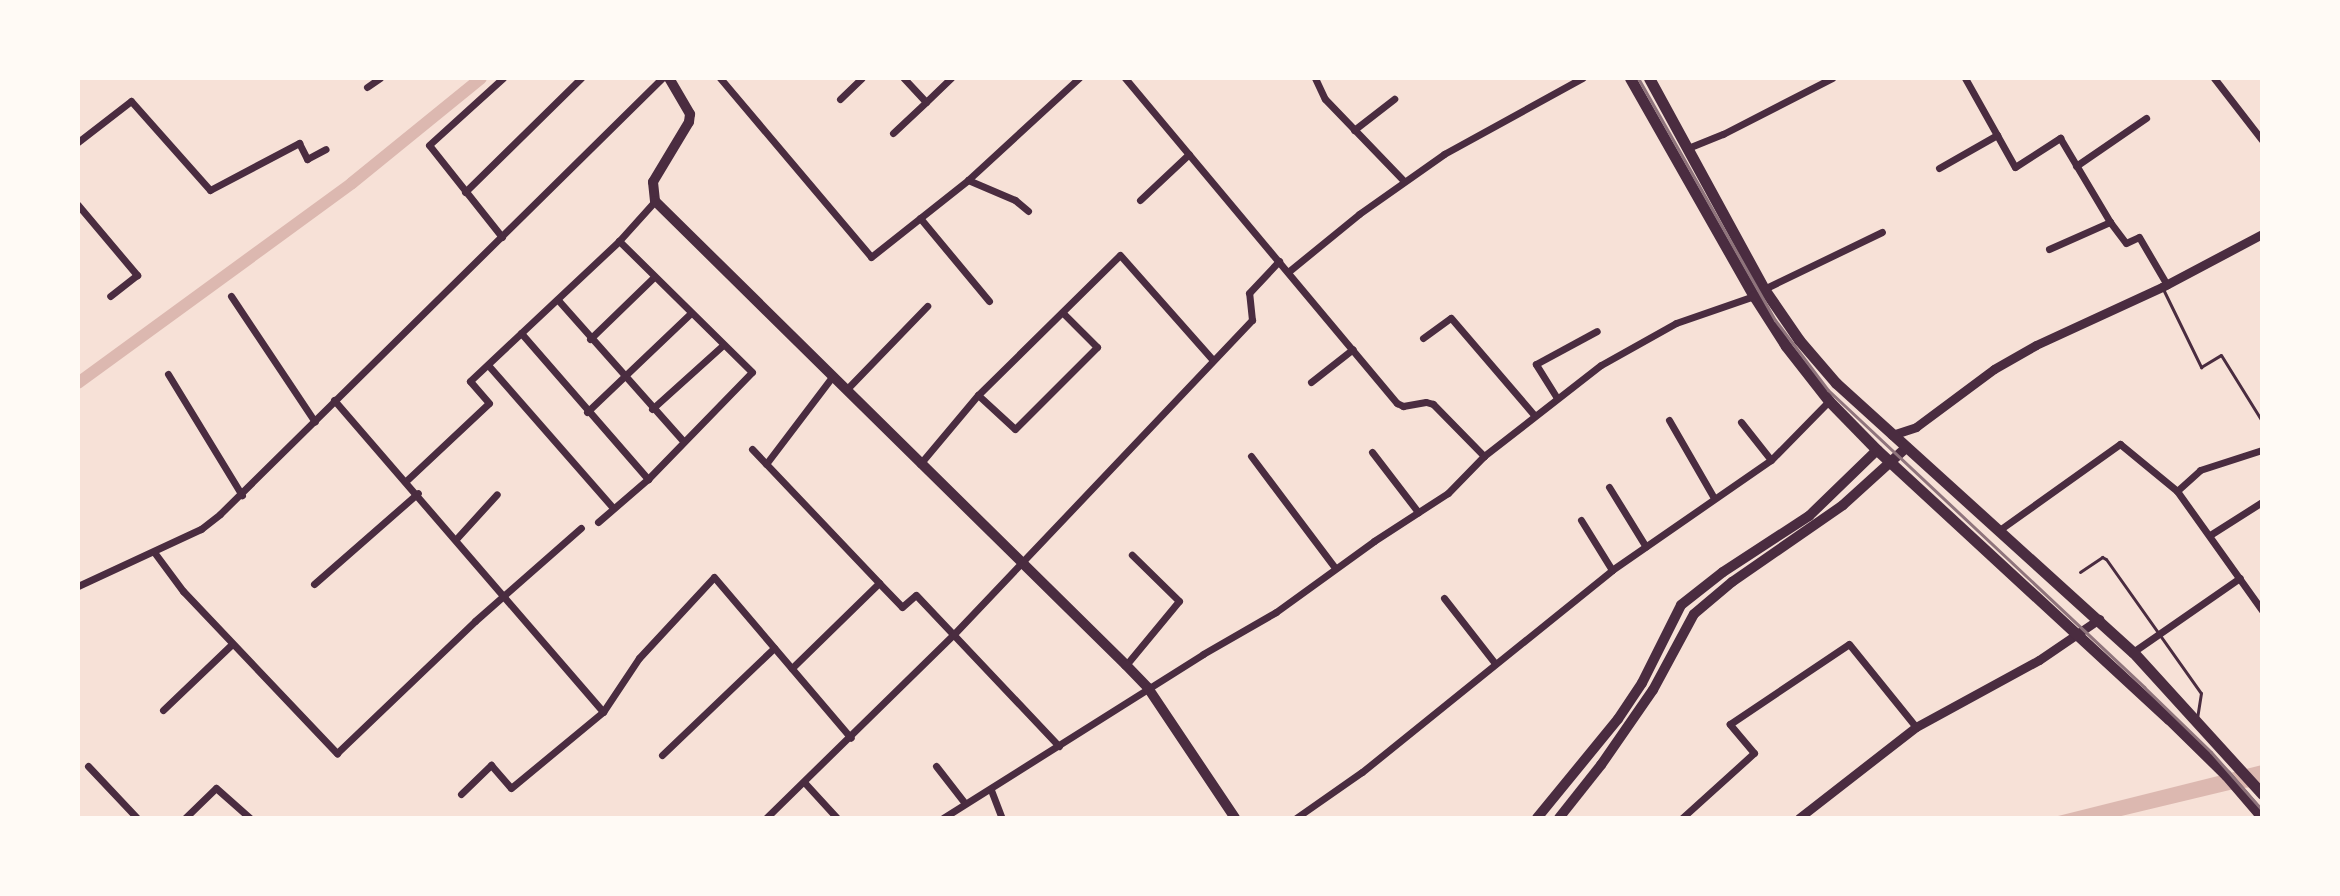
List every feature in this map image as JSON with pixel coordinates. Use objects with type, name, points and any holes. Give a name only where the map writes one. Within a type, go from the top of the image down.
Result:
[{"type":"main road","points":[[669,78],[690,114],[689,122],[653,182],[655,201],[1148,688],[1235,818]]},
{"type":"main road","points":[[1630,78],[1759,293],[1836,383],[2099,619],[2196,719],[2262,794]]},
{"type":"main road","points":[[1649,78],[1688,148],[1786,346],[1829,401],[1890,463],[2226,775],[2262,817]]},
{"type":"main road","points":[[1537,818],[1626,707],[1642,683],[1681,605],[1723,572],[1809,516],[1892,435]]},
{"type":"main road","points":[[1559,818],[1601,765],[1653,690],[1694,614],[1732,582],[1843,505],[1907,447]]},
{"type":"street","points":[[367,87],[380,78]]},
{"type":"street","points":[[502,237],[429,145],[503,78]]},
{"type":"street","points":[[465,192],[581,78]]},
{"type":"street","points":[[78,586],[201,529],[242,495],[334,400],[662,78]]},
{"type":"street","points":[[720,78],[871,257],[968,180],[1079,78]]},
{"type":"street","points":[[840,99],[862,78]]},
{"type":"street","points":[[904,78],[926,102]]},
{"type":"street","points":[[893,133],[951,78]]},
{"type":"street","points":[[1125,78],[1397,403],[1403,406],[1426,402],[1433,404],[1484,456]]},
{"type":"street","points":[[1315,78],[1325,99],[1404,181]]},
{"type":"street","points":[[1288,272],[1404,181],[1444,154],[1582,78]]},
{"type":"street","points":[[1688,148],[1723,134],[1832,78]]},
{"type":"street","points":[[1965,78],[2015,167],[2060,138],[2110,222],[2126,243],[2139,237],[2165,286]]},
{"type":"street","points":[[2214,78],[2262,140]]},
{"type":"street","points":[[1354,130],[1394,99]]},
{"type":"street","points":[[78,142],[131,101],[210,190],[299,143],[307,159],[326,149]]},
{"type":"street","points":[[2076,166],[2146,118]]},
{"type":"street","points":[[1939,168],[1997,135]]},
{"type":"street","points":[[1140,200],[1189,154]]},
{"type":"street","points":[[968,180],[1015,200],[1028,211]]},
{"type":"street","points":[[407,480],[489,403],[470,381],[619,241],[655,201]]},
{"type":"street","points":[[78,205],[137,275],[110,296]]},
{"type":"street","points":[[920,218],[989,301]]},
{"type":"street","points":[[2049,249],[2110,222]]},
{"type":"street","points":[[943,818],[1148,688],[1276,612],[1335,568],[1448,493],[1484,456],[1601,365],[1676,323],[1759,293],[1882,232]]},
{"type":"street","points":[[1892,435],[1916,427],[1994,369],[2036,345],[2165,286],[2262,234]]},
{"type":"street","points":[[598,522],[648,479],[752,372],[653,278],[619,241]]},
{"type":"street","points":[[920,464],[978,395],[1120,255],[1212,359]]},
{"type":"street","points":[[766,818],[954,634],[1252,320],[1249,293],[1279,261]]},
{"type":"street","points":[[590,339],[653,278]]},
{"type":"street","points":[[231,296],[315,422]]},
{"type":"street","points":[[558,300],[683,441]]},
{"type":"street","points":[[846,390],[927,306]]},
{"type":"street","points":[[978,395],[1015,429],[1097,347],[1062,312]]},
{"type":"street","points":[[587,412],[690,314]]},
{"type":"street","points":[[1423,338],[1451,318],[1534,415]]},
{"type":"street","points":[[1557,398],[1536,364],[1597,331]]},
{"type":"street","points":[[521,333],[648,479]]},
{"type":"street","points":[[652,409],[723,345]]},
{"type":"street","points":[[1311,382],[1353,349]]},
{"type":"street","points":[[488,365],[613,508]]},
{"type":"street","points":[[168,374],[242,495]]},
{"type":"street","points":[[766,464],[832,377]]},
{"type":"street","points":[[334,400],[407,480],[603,712]]},
{"type":"street","points":[[1296,818],[1362,772],[1494,662],[1612,570],[1771,460],[1829,401]]},
{"type":"street","points":[[1669,420],[1714,498]]},
{"type":"street","points":[[1741,422],[1771,460]]},
{"type":"street","points":[[1907,447],[1916,427]]},
{"type":"street","points":[[1998,531],[2120,444],[2177,491],[2262,610]]},
{"type":"street","points":[[752,449],[902,607],[916,595],[1059,746]]},
{"type":"street","points":[[2177,491],[2200,470],[2262,450]]},
{"type":"street","points":[[1372,452],[1418,512]]},
{"type":"street","points":[[1251,456],[1335,568]]},
{"type":"street","points":[[1609,487],[1646,547]]},
{"type":"street","points":[[314,584],[418,493]]},
{"type":"street","points":[[457,538],[497,494]]},
{"type":"street","points":[[2210,535],[2262,502]]},
{"type":"street","points":[[1581,520],[1612,570]]},
{"type":"street","points":[[154,552],[232,644],[246,653],[337,753],[581,528]]},
{"type":"street","points":[[1126,665],[1179,601],[1132,555]]},
{"type":"street","points":[[461,794],[491,765],[511,788],[603,712],[639,658],[714,577],[851,738]]},
{"type":"street","points":[[2133,652],[2240,578]]},
{"type":"street","points":[[792,668],[879,583]]},
{"type":"street","points":[[1444,598],[1494,662]]},
{"type":"street","points":[[1799,818],[1916,727],[2078,636],[2099,619]]},
{"type":"street","points":[[163,710],[232,644]]},
{"type":"street","points":[[1682,818],[1754,753],[1730,724],[1849,644],[1916,727]]},
{"type":"street","points":[[662,755],[774,648]]},
{"type":"street","points":[[88,766],[131,816]]},
{"type":"street","points":[[936,766],[964,802]]},
{"type":"street","points":[[804,782],[837,818]]},
{"type":"street","points":[[185,818],[216,788],[250,818]]},
{"type":"street","points":[[991,790],[1002,818]]},
{"type":"lane","points":[[2165,286],[2201,367],[2221,355],[2262,421]]},
{"type":"lane","points":[[2080,572],[2105,558],[2203,695],[2196,719]]},
{"type":"shaded area","points":[[2262,765],[2262,786],[2234,789],[2113,818],[2050,818]]},
{"type":"waterway","points":[[78,383],[352,183],[481,78]]},
{"type":"railway","points":[[1638,78],[1775,320],[1828,390],[2144,687],[2211,752],[2262,810]]}]
